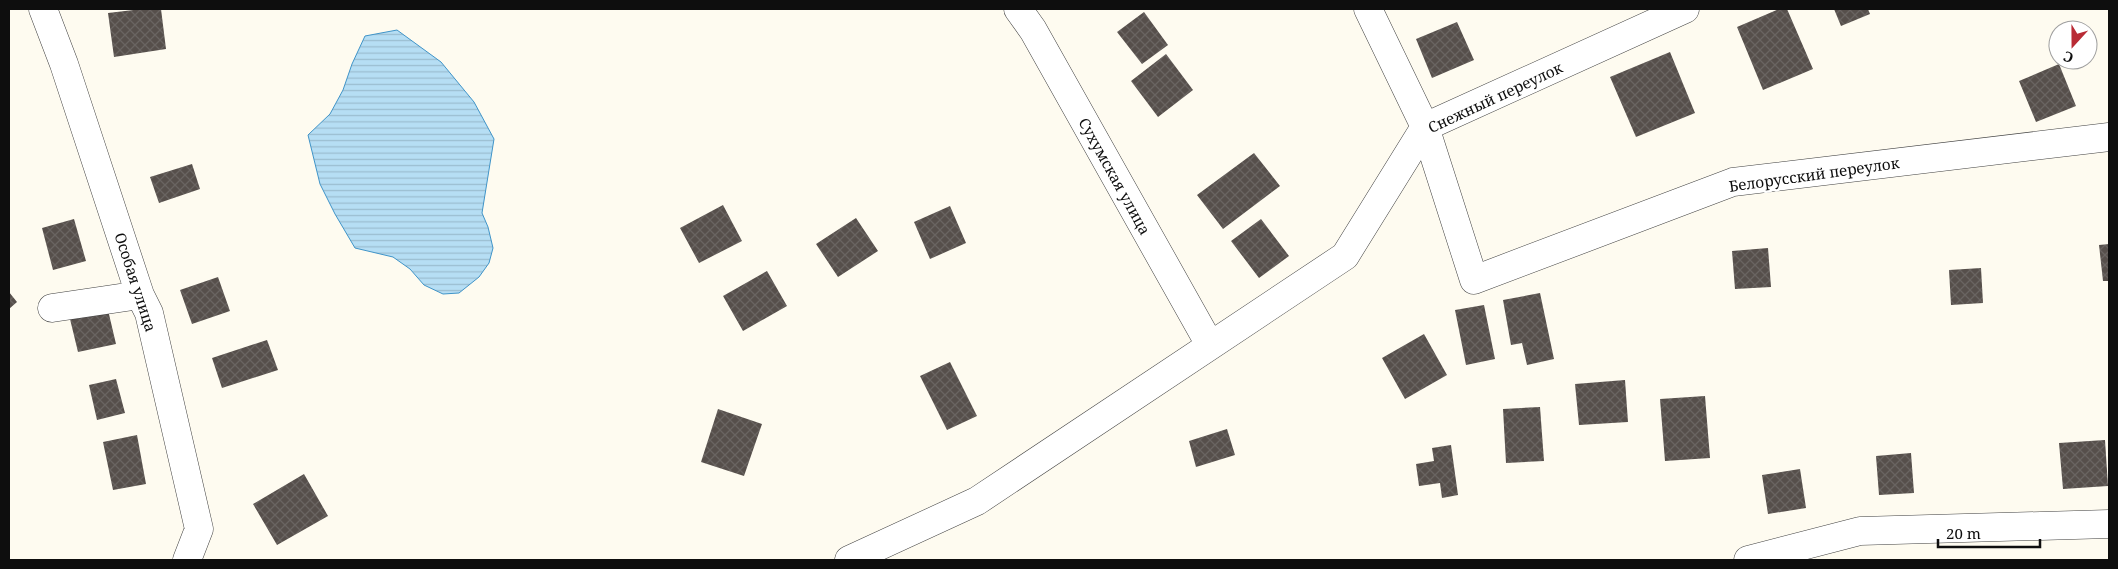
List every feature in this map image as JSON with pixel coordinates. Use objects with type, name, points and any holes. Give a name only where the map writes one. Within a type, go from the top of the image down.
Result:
[{"type":"street","name":"Особая улица","points":[[43,9],[64,64],[140,295],[148,313],[199,530],[187,560]]},
{"type":"street","name":"Сухумская улица","points":[[1018,9],[1033,30],[1210,346]]},
{"type":"street","points":[[1368,9],[1425,127]]},
{"type":"street","name":"Снежный переулок","points":[[849,560],[977,501],[1345,256],[1425,127],[1685,9]]},
{"type":"street","name":"Белорусский переулок","points":[[1425,127],[1474,280],[1733,182],[2109,137]]},
{"type":"street","points":[[52,308],[140,295]]},
{"type":"street","points":[[1748,560],[1860,531],[2109,524]]},
{"type":"water","points":[[397,30],[441,62],[474,102],[494,139],[482,213],[488,227],[493,248],[489,263],[479,277],[459,293],[443,294],[424,285],[410,269],[393,257],[355,248],[320,184],[308,135],[330,114],[343,90],[365,36]]},
{"type":"building","points":[[161,9],[166,49],[114,57],[108,13]]},
{"type":"building","points":[[1779,9],[1787,9],[1813,69],[1763,90],[1737,27]]},
{"type":"building","points":[[1834,9],[1868,9],[1870,14],[1841,26]]},
{"type":"building","points":[[1144,12],[1168,45],[1142,64],[1117,32]]},
{"type":"building","points":[[1457,22],[1474,60],[1432,78],[1416,39]]},
{"type":"building","points":[[1670,52],[1695,113],[1636,137],[1610,77]]},
{"type":"building","points":[[1166,54],[1193,90],[1158,117],[1131,81]]},
{"type":"building","points":[[2048,69],[2061,70],[2076,106],[2036,122],[2019,81]]},
{"type":"building","points":[[1254,153],[1280,186],[1223,229],[1197,195]]},
{"type":"building","points":[[192,164],[200,189],[159,203],[150,177]]},
{"type":"building","points":[[723,205],[742,241],[699,263],[680,228]]},
{"type":"building","points":[[950,206],[966,243],[930,259],[914,222]]},
{"type":"building","points":[[856,218],[878,251],[838,277],[816,244]]},
{"type":"building","points":[[74,219],[86,261],[53,270],[42,228]]},
{"type":"building","points":[[1261,219],[1289,256],[1259,278],[1231,241]]},
{"type":"building","points":[[2109,244],[2109,281],[2103,281],[2099,245]]},
{"type":"building","points":[[1768,248],[1771,287],[1735,289],[1732,251]]},
{"type":"building","points":[[1981,268],[1983,303],[1951,305],[1949,270]]},
{"type":"building","points":[[767,271],[787,306],[743,331],[723,296]]},
{"type":"building","points":[[218,277],[230,311],[192,324],[180,290]]},
{"type":"building","points":[[9,292],[17,302],[9,309]]},
{"type":"building","points":[[1540,293],[1554,359],[1527,365],[1522,343],[1511,345],[1503,300]]},
{"type":"building","points":[[1484,305],[1495,359],[1466,365],[1455,310]]},
{"type":"building","points":[[108,310],[116,344],[78,352],[70,319]]},
{"type":"building","points":[[1424,334],[1447,375],[1405,399],[1382,358]]},
{"type":"building","points":[[267,340],[278,370],[222,388],[212,358]]},
{"type":"building","points":[[950,362],[977,416],[947,430],[920,376]]},
{"type":"building","points":[[116,379],[125,413],[97,420],[89,385]]},
{"type":"building","points":[[1625,380],[1628,422],[1579,425],[1575,384]]},
{"type":"building","points":[[1705,396],[1710,458],[1665,461],[1660,399]]},
{"type":"building","points":[[1540,407],[1544,461],[1506,463],[1503,409]]},
{"type":"building","points":[[718,409],[762,424],[744,476],[701,462]]},
{"type":"building","points":[[1227,429],[1235,455],[1196,467],[1189,441]]},
{"type":"building","points":[[137,435],[146,484],[113,490],[103,442]]},
{"type":"building","points":[[2105,440],[2108,486],[2063,489],[2059,443]]},
{"type":"building","points":[[1451,445],[1458,495],[1442,498],[1440,483],[1419,486],[1416,464],[1434,461],[1432,448]]},
{"type":"building","points":[[1911,453],[1914,493],[1879,495],[1876,456]]},
{"type":"building","points":[[1800,469],[1806,508],[1768,514],[1762,475]]},
{"type":"building","points":[[304,474],[328,516],[277,545],[253,504]]}]
